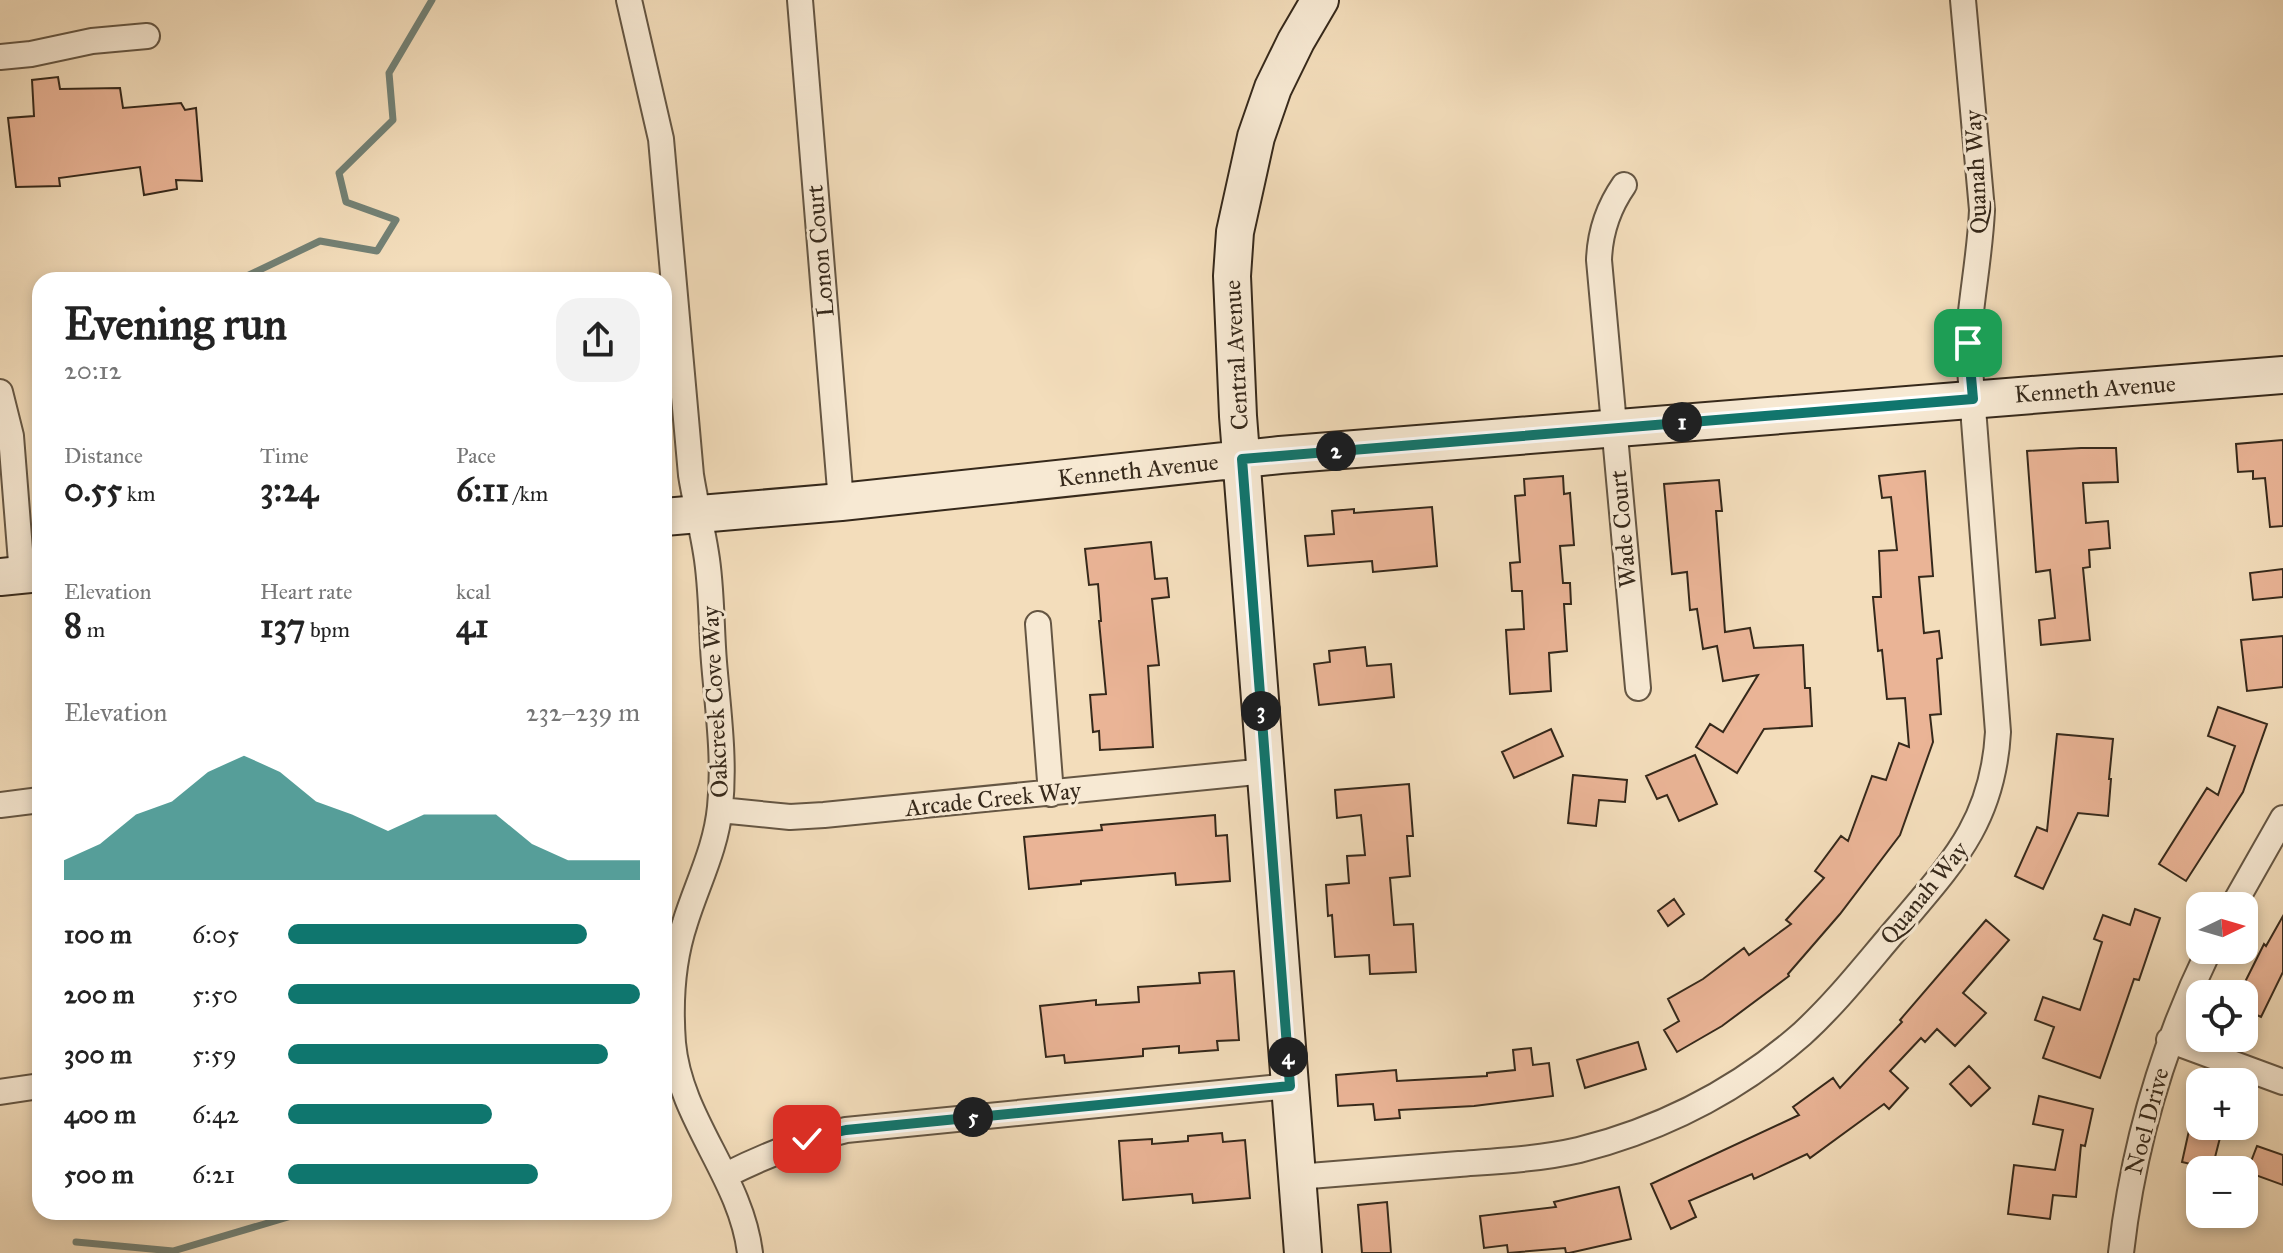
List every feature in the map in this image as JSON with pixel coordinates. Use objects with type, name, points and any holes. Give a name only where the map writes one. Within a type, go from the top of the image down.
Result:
[{"type":"main road","name":"Central Avenue","points":[[1303,1253],[1232,321],[1235,232],[1256,137],[1273,88],[1320,0]]},
{"type":"main road","name":"Kenneth Avenue","points":[[680,516],[1242,459],[2283,375]]},
{"type":"street","name":"Oakcreek Cove Way","points":[[629,0],[661,139],[668,272]]},
{"type":"street","name":"Lonon Court","points":[[800,0],[841,502]]},
{"type":"street","name":"Quanah Way","points":[[1297,1177],[1526,1159],[1577,1150],[1675,1118],[1735,1085],[1795,1039],[1840,995],[1959,855],[1977,823],[1990,788],[1998,732],[1968,343],[1971,294],[1981,243],[1982,210],[1963,0]]},
{"type":"street","points":[[0,57],[92,41],[147,36]]},
{"type":"street","name":"Wade Court","points":[[1624,185],[1608,212],[1600,244],[1638,688]]},
{"type":"street","name":"Oakcreek Cove Way","points":[[672,354],[680,516],[706,553],[722,769],[720,810],[712,850],[685,923],[672,991]]},
{"type":"street","points":[[0,392],[11,436],[21,575]]},
{"type":"street","points":[[1038,624],[1051,794]]},
{"type":"street","name":"Arcade Creek Way","points":[[720,810],[790,817],[824,815],[1266,771]]},
{"type":"street","points":[[0,805],[32,801]]},
{"type":"street","points":[[2241,892],[2283,818]]},
{"type":"street","name":"Noel Drive","points":[[2121,1253],[2138,1144],[2169,1040],[2203,964]]},
{"type":"street","points":[[2169,1040],[2283,1082]]},
{"type":"street","name":"Oakcreek Cove Way","points":[[672,1057],[700,1129],[726,1175],[741,1212],[750,1253]]},
{"type":"street","points":[[726,1175],[769,1153],[807,1139],[846,1130],[1290,1086]]},
{"type":"street","points":[[0,1092],[32,1087]]},
{"type":"building","points":[[58,77],[60,89],[120,88],[123,108],[181,103],[185,110],[196,108],[202,181],[176,180],[177,189],[144,195],[140,167],[59,178],[60,186],[16,187],[8,118],[34,116],[32,80]]},
{"type":"building","points":[[2283,440],[2283,526],[2270,527],[2265,478],[2253,479],[2253,471],[2238,472],[2236,444]]},
{"type":"building","points":[[2116,448],[2118,482],[2083,483],[2086,523],[2108,521],[2110,548],[2089,550],[2090,567],[2083,568],[2090,640],[2041,645],[2039,620],[2055,618],[2050,570],[2036,572],[2027,451]]},
{"type":"building","points":[[1925,471],[1933,576],[1919,577],[1924,633],[1939,631],[1942,658],[1937,659],[1941,714],[1930,715],[1933,742],[1900,835],[1789,976],[1722,1026],[1677,1052],[1664,1030],[1679,1021],[1668,999],[1703,979],[1744,948],[1749,955],[1791,924],[1786,920],[1824,878],[1815,871],[1841,836],[1848,841],[1872,776],[1886,780],[1899,743],[1909,747],[1905,698],[1887,699],[1882,650],[1878,651],[1873,597],[1881,597],[1879,551],[1897,550],[1891,497],[1882,498],[1879,476]]},
{"type":"building","points":[[1563,476],[1564,494],[1570,493],[1574,545],[1560,546],[1563,583],[1570,583],[1571,604],[1564,604],[1567,651],[1549,653],[1551,691],[1510,694],[1506,630],[1524,629],[1522,591],[1512,591],[1510,563],[1520,562],[1515,496],[1525,495],[1524,479]]},
{"type":"building","points":[[1719,480],[1722,511],[1716,511],[1725,632],[1750,628],[1754,648],[1803,645],[1805,688],[1810,688],[1812,726],[1764,729],[1737,773],[1696,747],[1710,724],[1723,732],[1758,675],[1723,681],[1717,646],[1703,649],[1697,609],[1690,610],[1687,572],[1672,574],[1664,484]]},
{"type":"building","points":[[1432,507],[1437,566],[1373,572],[1372,561],[1308,566],[1305,536],[1334,534],[1332,511],[1354,509],[1354,513]]},
{"type":"building","points":[[1151,542],[1155,579],[1167,578],[1169,597],[1152,599],[1159,665],[1148,666],[1153,747],[1100,750],[1099,731],[1093,732],[1090,695],[1106,694],[1101,621],[1098,584],[1089,585],[1085,549]]},
{"type":"building","points":[[2283,569],[2283,597],[2253,600],[2250,573]]},
{"type":"building","points":[[2283,636],[2283,687],[2247,691],[2241,640]]},
{"type":"building","points":[[1365,647],[1367,666],[1391,664],[1394,697],[1319,705],[1314,664],[1330,662],[1329,651]]},
{"type":"building","points":[[2218,707],[2267,724],[2243,792],[2186,881],[2159,864],[2207,788],[2218,795],[2235,746],[2208,736]]},
{"type":"building","points":[[1551,729],[1563,756],[1514,778],[1502,752]]},
{"type":"building","points":[[2057,734],[2113,739],[2108,816],[2078,813],[2043,889],[2015,876],[2037,827],[2047,831]]},
{"type":"building","points":[[1695,755],[1717,804],[1679,821],[1667,795],[1657,799],[1646,776]]},
{"type":"building","points":[[1573,775],[1627,780],[1625,802],[1599,800],[1596,826],[1568,823]]},
{"type":"building","points":[[1409,784],[1413,836],[1407,836],[1410,876],[1390,878],[1394,925],[1413,924],[1416,972],[1370,974],[1369,955],[1335,957],[1326,885],[1349,883],[1347,856],[1365,855],[1361,815],[1337,818],[1335,790]]},
{"type":"building","points":[[1215,815],[1216,836],[1227,835],[1230,881],[1176,885],[1175,873],[1029,889],[1024,837],[1102,830],[1101,825]]},
{"type":"building","points":[[1674,899],[1684,914],[1668,926],[1658,911]]},
{"type":"building","points":[[2135,909],[2160,918],[2139,980],[2134,979],[2100,1078],[2043,1058],[2054,1027],[2035,1020],[2043,997],[2080,1010],[2102,942],[2094,939],[2103,915],[2130,925]]},
{"type":"building","points":[[2283,916],[2283,972],[2261,1017],[2258,1016],[2258,980],[2246,980],[2254,964],[2258,964],[2264,944],[2266,946]]},
{"type":"building","points":[[1986,920],[2009,940],[1963,993],[1986,1013],[1955,1046],[1937,1029],[1925,1042],[1921,1038],[1890,1071],[1908,1088],[1889,1109],[1884,1104],[1810,1158],[1807,1154],[1754,1179],[1752,1174],[1689,1201],[1696,1217],[1671,1229],[1651,1184],[1799,1115],[1793,1107],[1833,1078],[1840,1088],[1902,1022],[1900,1020]]},
{"type":"building","points":[[1234,971],[1239,1040],[1217,1041],[1218,1050],[1179,1053],[1179,1046],[1143,1049],[1143,1056],[1065,1063],[1064,1055],[1046,1057],[1040,1006],[1096,1000],[1096,1005],[1139,1002],[1138,987],[1200,983],[1199,973]]},
{"type":"building","points":[[1638,1042],[1646,1069],[1585,1088],[1577,1060]]},
{"type":"building","points":[[1531,1048],[1533,1065],[1549,1063],[1553,1096],[1474,1106],[1399,1110],[1400,1118],[1375,1120],[1373,1104],[1338,1106],[1336,1075],[1396,1070],[1397,1081],[1487,1076],[1487,1073],[1515,1070],[1513,1050]]},
{"type":"building","points":[[1969,1066],[1990,1088],[1971,1106],[1950,1084]]},
{"type":"building","points":[[2039,1096],[2093,1109],[2085,1146],[2081,1145],[2076,1197],[2053,1195],[2050,1219],[2008,1214],[2014,1165],[2055,1170],[2063,1130],[2033,1124]]},
{"type":"building","points":[[1222,1133],[1223,1142],[1245,1140],[1250,1198],[1193,1203],[1192,1194],[1123,1200],[1119,1141],[1152,1139],[1152,1144],[1188,1141],[1188,1136]]},
{"type":"building","points":[[2187,1140],[2219,1140],[2215,1156],[2186,1156],[2186,1163],[2182,1162]]},
{"type":"building","points":[[2257,1146],[2283,1155],[2283,1185],[2258,1176],[2258,1156],[2253,1156]]},
{"type":"building","points":[[1619,1187],[1631,1239],[1569,1253],[1565,1248],[1508,1253],[1507,1245],[1484,1248],[1480,1216],[1556,1207],[1554,1202]]},
{"type":"building","points":[[1387,1202],[1391,1253],[1362,1253],[1358,1205]]},
{"type":"waterway","points":[[255,272],[320,241],[377,251],[396,220],[346,202],[339,173],[393,120],[389,73],[432,0]]},
{"type":"waterway","points":[[76,1242],[173,1251],[278,1220]]},
{"type":"route","points":[[807,1139],[846,1130],[1290,1086],[1242,459],[1973,399],[1968,343]]}]
